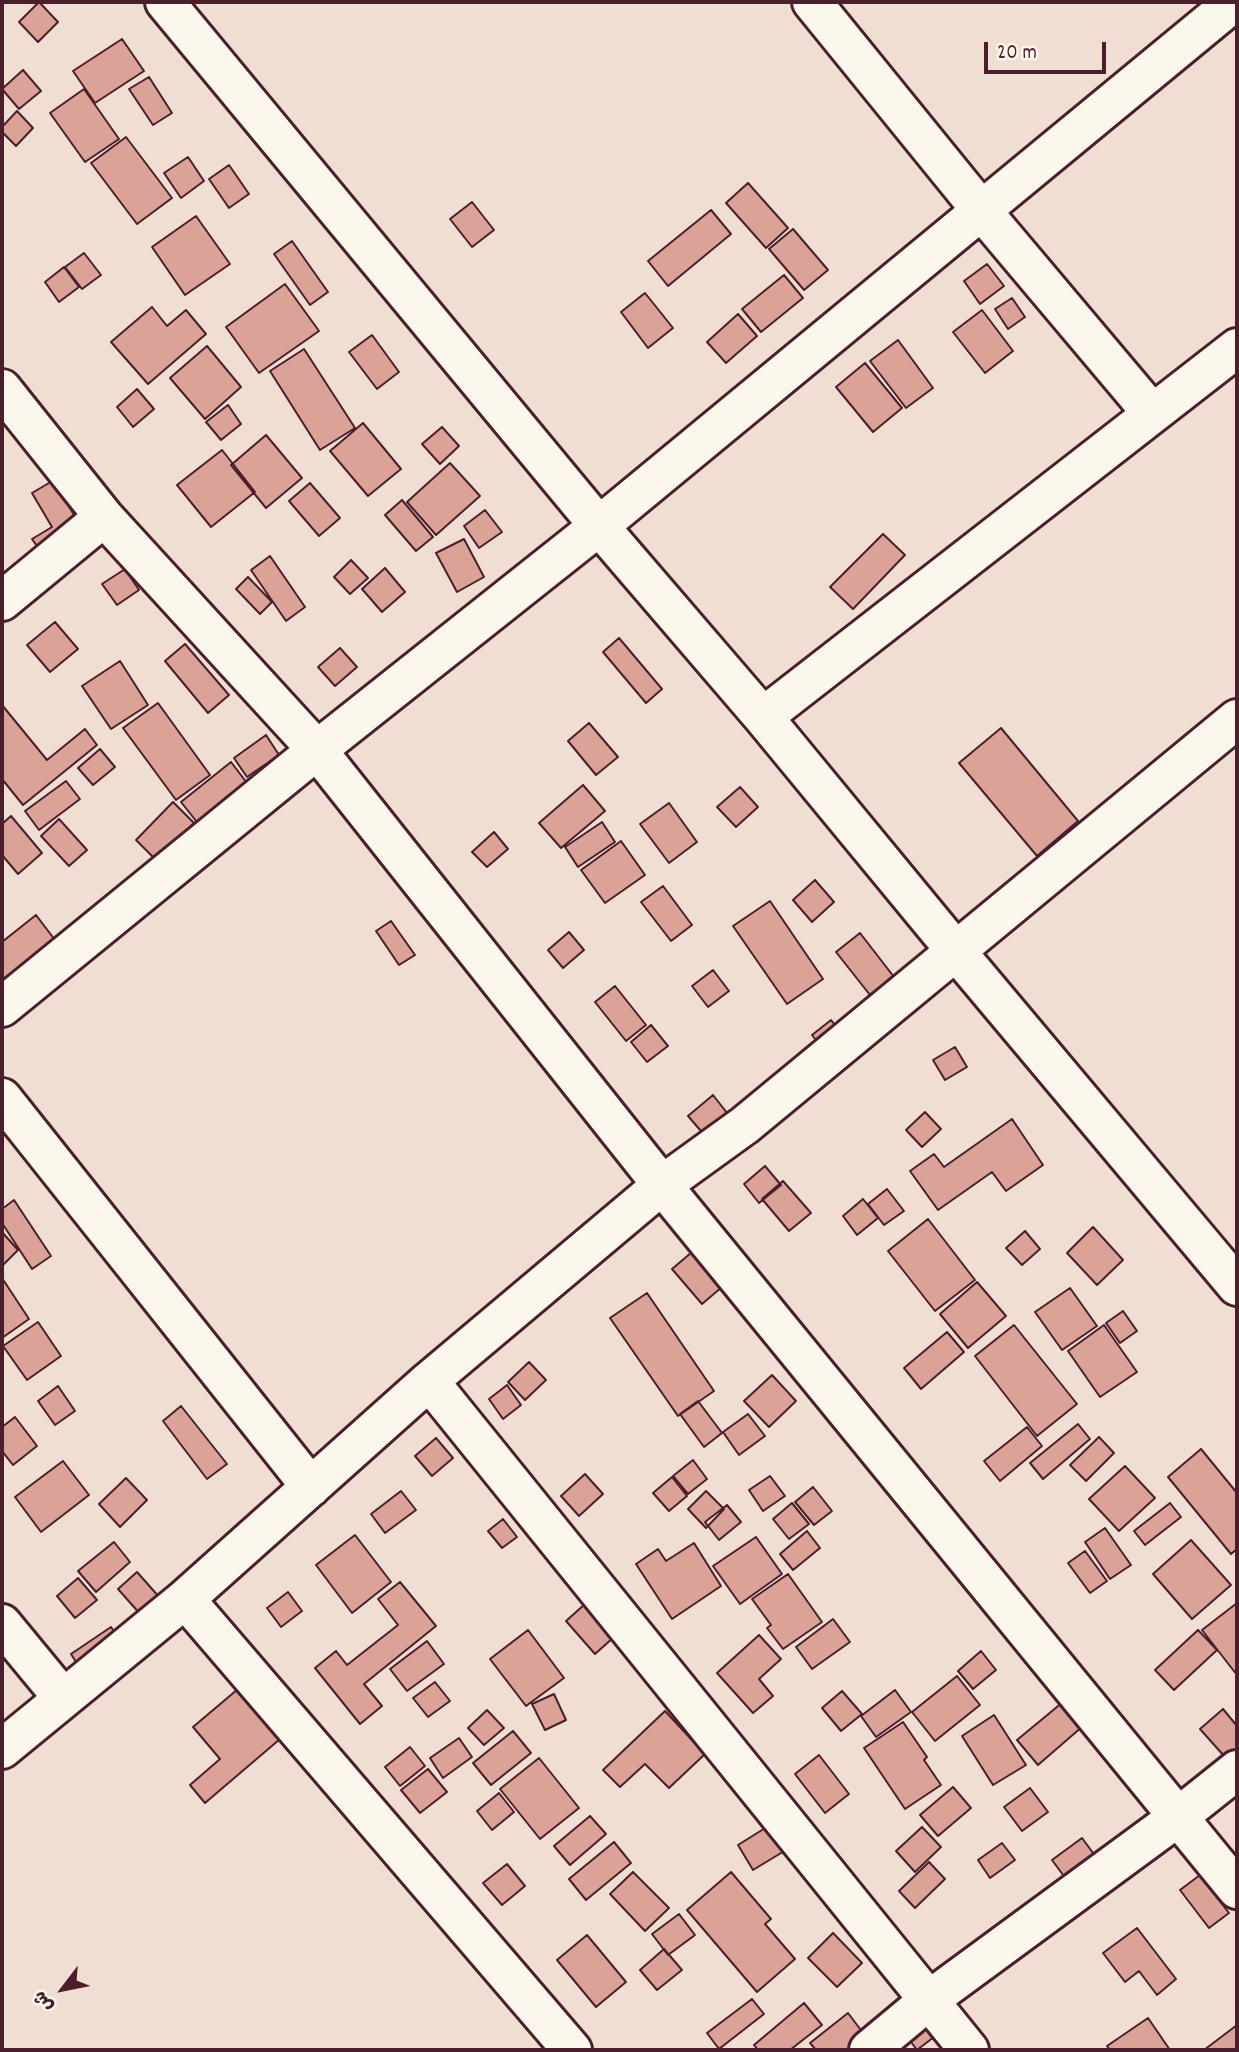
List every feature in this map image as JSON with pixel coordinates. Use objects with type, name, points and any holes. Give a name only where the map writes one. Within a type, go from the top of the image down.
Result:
[{"type":"street","points":[[165,2],[599,526],[763,717],[1237,1286]]},
{"type":"street","points":[[813,2],[981,210],[1152,413]]},
{"type":"street","points":[[2,1007],[317,750],[599,526],[1234,2]]},
{"type":"street","points":[[763,717],[1237,348]]},
{"type":"street","points":[[2,389],[104,517],[317,750],[662,1185],[1237,1889]]},
{"type":"street","points":[[2,601],[104,517]]},
{"type":"street","points":[[2,1749],[185,1599],[429,1381],[662,1185],[745,1125],[1237,719]]},
{"type":"street","points":[[2,1098],[312,1487]]},
{"type":"street","points":[[429,1381],[969,2050]]},
{"type":"street","points":[[185,1599],[572,2050]]},
{"type":"street","points":[[2,1624],[63,1698]]},
{"type":"street","points":[[869,2050],[929,2000],[1237,1770]]},
{"type":"building","points":[[39,2],[58,22],[38,42],[19,22]]},
{"type":"building","points":[[122,39],[144,71],[95,103],[73,71]]},
{"type":"building","points":[[23,70],[41,91],[19,109],[2,89]]},
{"type":"building","points":[[149,77],[172,113],[153,125],[129,89]]},
{"type":"building","points":[[84,89],[119,139],[85,162],[50,113]]},
{"type":"building","points":[[17,111],[33,128],[16,146],[2,132],[2,127]]},
{"type":"building","points":[[126,137],[172,198],[137,224],[91,163]]},
{"type":"building","points":[[188,157],[204,181],[181,198],[164,173]]},
{"type":"building","points":[[229,165],[249,194],[229,208],[209,179]]},
{"type":"building","points":[[748,183],[788,228],[766,248],[726,203]]},
{"type":"building","points":[[472,202],[494,230],[472,247],[450,219]]},
{"type":"building","points":[[711,210],[731,234],[668,286],[648,261]]},
{"type":"building","points":[[196,216],[230,264],[185,295],[152,247]]},
{"type":"building","points":[[793,229],[828,270],[804,290],[769,249]]},
{"type":"building","points":[[292,241],[328,292],[310,305],[274,254]]},
{"type":"building","points":[[84,253],[101,275],[82,289],[65,267]]},
{"type":"building","points":[[987,264],[1004,286],[980,304],[964,281]]},
{"type":"building","points":[[64,267],[79,287],[59,302],[45,282]]},
{"type":"building","points":[[784,275],[803,298],[761,332],[742,309]]},
{"type":"building","points":[[285,284],[319,331],[259,373],[226,327]]},
{"type":"building","points":[[645,293],[673,328],[648,348],[621,312]]},
{"type":"building","points":[[1012,298],[1025,317],[1008,329],[995,309]]},
{"type":"building","points":[[152,307],[167,326],[186,310],[206,334],[148,384],[111,342]]},
{"type":"building","points":[[982,310],[1013,351],[985,373],[953,332]]},
{"type":"building","points":[[738,314],[757,336],[726,363],[707,342]]},
{"type":"building","points":[[372,335],[399,372],[377,389],[349,352]]},
{"type":"building","points":[[898,340],[933,388],[906,408],[870,361]]},
{"type":"building","points":[[207,346],[241,387],[205,419],[170,378]]},
{"type":"building","points":[[304,349],[355,428],[320,450],[270,371]]},
{"type":"building","points":[[865,363],[902,408],[873,432],[836,387]]},
{"type":"building","points":[[137,389],[154,409],[133,427],[117,407]]},
{"type":"building","points":[[228,405],[241,424],[221,440],[206,422]]},
{"type":"building","points":[[363,423],[401,469],[368,496],[330,451]]},
{"type":"building","points":[[442,427],[459,446],[440,464],[422,444]]},
{"type":"building","points":[[266,435],[302,478],[266,508],[231,465]]},
{"type":"building","points":[[222,450],[255,492],[211,527],[177,485]]},
{"type":"building","points":[[450,463],[480,496],[436,535],[407,502]]},
{"type":"building","points":[[54,480],[78,522],[37,546],[32,539],[52,527],[32,493]]},
{"type":"building","points":[[310,483],[340,518],[319,536],[289,501]]},
{"type":"building","points":[[402,500],[433,537],[416,551],[385,515]]},
{"type":"building","points":[[485,510],[502,532],[479,548],[464,526]]},
{"type":"building","points":[[883,534],[905,555],[853,609],[830,587]]},
{"type":"building","points":[[464,539],[484,577],[457,592],[436,553]]},
{"type":"building","points":[[270,556],[305,607],[286,621],[251,570]]},
{"type":"building","points":[[351,560],[368,578],[350,594],[334,577]]},
{"type":"building","points":[[385,568],[405,592],[382,612],[362,589]]},
{"type":"building","points":[[125,569],[139,590],[117,605],[102,584]]},
{"type":"building","points":[[248,577],[272,602],[260,614],[236,589]]},
{"type":"building","points":[[55,622],[78,649],[50,672],[27,645]]},
{"type":"building","points":[[619,638],[662,689],[646,703],[603,652]]},
{"type":"building","points":[[185,644],[229,695],[208,713],[165,661]]},
{"type":"building","points":[[340,648],[357,667],[335,686],[318,667]]},
{"type":"building","points":[[120,661],[148,705],[111,729],[82,686]]},
{"type":"building","points":[[158,703],[210,775],[176,800],[123,728]]},
{"type":"building","points":[[2,705],[47,760],[85,729],[97,745],[23,805],[2,779]]},
{"type":"building","points":[[589,723],[618,757],[596,775],[568,741]]},
{"type":"building","points":[[1001,728],[1078,821],[1037,856],[959,763]]},
{"type":"building","points":[[266,735],[279,755],[247,777],[234,758]]},
{"type":"building","points":[[100,749],[115,767],[93,785],[78,768]]},
{"type":"building","points":[[231,762],[247,783],[212,841],[181,802]]},
{"type":"building","points":[[66,781],[80,799],[39,830],[25,811]]},
{"type":"building","points":[[583,785],[605,811],[561,848],[539,823]]},
{"type":"building","points":[[740,787],[758,807],[736,827],[717,807]]},
{"type":"building","points":[[173,802],[194,823],[157,861],[136,840]]},
{"type":"building","points":[[669,803],[697,842],[669,863],[640,824]]},
{"type":"building","points":[[11,816],[42,853],[18,874],[2,855],[2,824]]},
{"type":"building","points":[[59,819],[87,850],[69,866],[41,836]]},
{"type":"building","points":[[602,822],[615,842],[578,867],[565,847]]},
{"type":"building","points":[[494,832],[508,849],[487,867],[472,852]]},
{"type":"building","points":[[621,841],[645,875],[605,903],[581,870]]},
{"type":"building","points":[[815,880],[834,902],[812,922],[793,900]]},
{"type":"building","points":[[663,886],[692,925],[671,941],[641,902]]},
{"type":"building","points":[[770,901],[823,979],[787,1004],[733,926]]},
{"type":"building","points":[[36,915],[58,944],[6,985],[2,979],[2,942]]},
{"type":"building","points":[[391,921],[415,955],[399,965],[376,931]]},
{"type":"building","points":[[569,932],[584,950],[563,968],[548,950]]},
{"type":"building","points":[[860,933],[894,977],[870,995],[836,952]]},
{"type":"building","points":[[713,970],[729,991],[708,1007],[692,986]]},
{"type":"building","points":[[615,986],[646,1025],[626,1041],[595,1002]]},
{"type":"building","points":[[831,1020],[850,1044],[831,1059],[812,1035]]},
{"type":"building","points":[[651,1025],[668,1046],[647,1062],[631,1042]]},
{"type":"building","points":[[955,1047],[967,1067],[945,1080],[933,1060]]},
{"type":"building","points":[[713,1095],[731,1118],[707,1138],[688,1116]]},
{"type":"building","points":[[925,1112],[941,1129],[922,1147],[906,1130]]},
{"type":"building","points":[[1012,1119],[1043,1165],[1006,1191],[992,1172],[938,1210],[910,1171],[934,1154],[944,1167]]},
{"type":"building","points":[[765,1166],[781,1185],[759,1203],[744,1184]]},
{"type":"building","points":[[783,1181],[811,1213],[789,1231],[762,1199]]},
{"type":"building","points":[[887,1189],[904,1211],[884,1225],[868,1204]]},
{"type":"building","points":[[863,1199],[878,1218],[857,1235],[843,1216]]},
{"type":"building","points":[[14,1200],[51,1256],[32,1269],[2,1223],[2,1209]]},
{"type":"building","points":[[928,1219],[975,1280],[935,1311],[888,1251]]},
{"type":"building","points":[[1093,1227],[1123,1260],[1097,1285],[1067,1253]]},
{"type":"building","points":[[1025,1231],[1040,1249],[1022,1265],[1006,1248]]},
{"type":"building","points":[[2,1232],[18,1250],[2,1266]]},
{"type":"building","points":[[692,1252],[722,1287],[702,1304],[672,1269]]},
{"type":"building","points":[[2,1278],[29,1319],[2,1338]]},
{"type":"building","points":[[977,1282],[1006,1316],[968,1348],[940,1314]]},
{"type":"building","points":[[1070,1288],[1097,1326],[1062,1350],[1035,1312]]},
{"type":"building","points":[[647,1293],[714,1391],[678,1416],[610,1318]]},
{"type":"building","points":[[1123,1311],[1137,1331],[1120,1343],[1106,1323]]},
{"type":"building","points":[[38,1322],[61,1356],[27,1380],[3,1346]]},
{"type":"building","points":[[1014,1325],[1077,1404],[1037,1436],[975,1356]]},
{"type":"building","points":[[1104,1325],[1137,1372],[1100,1397],[1068,1351]]},
{"type":"building","points":[[947,1332],[964,1352],[921,1389],[904,1368]]},
{"type":"building","points":[[529,1362],[546,1380],[525,1400],[508,1382]]},
{"type":"building","points":[[772,1375],[796,1401],[769,1427],[744,1401]]},
{"type":"building","points":[[507,1385],[521,1405],[503,1419],[489,1399]]},
{"type":"building","points":[[58,1386],[75,1411],[55,1425],[38,1401]]},
{"type":"building","points":[[698,1401],[722,1433],[704,1447],[680,1414]]},
{"type":"building","points":[[181,1406],[227,1464],[207,1479],[163,1421]]},
{"type":"building","points":[[748,1414],[765,1436],[739,1455],[723,1432]]},
{"type":"building","points":[[15,1417],[37,1446],[13,1465],[2,1451],[2,1427]]},
{"type":"building","points":[[1078,1424],[1090,1439],[1043,1479],[1030,1463]]},
{"type":"building","points":[[1027,1427],[1042,1446],[1000,1481],[984,1461]]},
{"type":"building","points":[[1099,1437],[1114,1453],[1086,1481],[1070,1465]]},
{"type":"building","points":[[436,1438],[453,1458],[432,1476],[415,1456]]},
{"type":"building","points":[[1201,1449],[1237,1493],[1237,1549],[1231,1554],[1168,1477]]},
{"type":"building","points":[[693,1460],[707,1479],[688,1494],[673,1476]]},
{"type":"building","points":[[63,1461],[89,1495],[41,1532],[15,1497]]},
{"type":"building","points":[[1125,1466],[1155,1498],[1119,1531],[1089,1499]]},
{"type":"building","points":[[585,1474],[603,1494],[579,1516],[561,1496]]},
{"type":"building","points":[[770,1476],[785,1496],[763,1511],[749,1490]]},
{"type":"building","points":[[672,1477],[687,1496],[669,1511],[653,1493]]},
{"type":"building","points":[[126,1478],[147,1500],[120,1527],[99,1504]]},
{"type":"building","points":[[813,1487],[832,1511],[814,1525],[795,1502]]},
{"type":"building","points":[[401,1491],[416,1510],[385,1533],[371,1514]]},
{"type":"building","points":[[706,1491],[724,1509],[706,1528],[688,1509]]},
{"type":"building","points":[[792,1503],[809,1524],[789,1539],[773,1519]]},
{"type":"building","points":[[1170,1503],[1181,1517],[1145,1545],[1134,1531]]},
{"type":"building","points":[[727,1505],[741,1522],[719,1540],[705,1522]]},
{"type":"building","points":[[503,1519],[517,1537],[502,1548],[488,1531]]},
{"type":"building","points":[[1105,1528],[1131,1565],[1110,1579],[1085,1542]]},
{"type":"building","points":[[807,1531],[820,1548],[793,1570],[780,1554]]},
{"type":"building","points":[[355,1535],[391,1582],[352,1613],[316,1565]]},
{"type":"building","points":[[756,1537],[782,1574],[740,1604],[713,1566]]},
{"type":"building","points":[[1191,1540],[1231,1585],[1192,1619],[1153,1574]]},
{"type":"building","points":[[114,1542],[130,1562],[96,1592],[78,1571]]},
{"type":"building","points":[[694,1543],[721,1586],[672,1619],[636,1564],[658,1549],[666,1561]]},
{"type":"building","points":[[1085,1551],[1107,1581],[1090,1593],[1068,1563]]},
{"type":"building","points":[[137,1572],[168,1607],[149,1624],[118,1589]]},
{"type":"building","points":[[788,1574],[822,1622],[783,1649],[767,1628],[771,1625],[752,1599]]},
{"type":"building","points":[[78,1578],[97,1600],[75,1618],[57,1596]]},
{"type":"building","points":[[400,1582],[436,1626],[364,1684],[382,1706],[360,1724],[315,1668],[336,1651],[347,1665],[398,1625],[378,1599]]},
{"type":"building","points":[[288,1592],[302,1611],[281,1627],[267,1608]]},
{"type":"building","points":[[1237,1603],[1237,1675],[1202,1630]]},
{"type":"building","points":[[585,1604],[614,1637],[595,1654],[566,1621]]},
{"type":"building","points":[[833,1619],[850,1642],[812,1669],[796,1647]]},
{"type":"building","points":[[111,1627],[125,1648],[84,1675],[71,1654]]},
{"type":"building","points":[[528,1630],[564,1678],[526,1706],[490,1659]]},
{"type":"building","points":[[1198,1630],[1217,1650],[1174,1690],[1155,1670]]},
{"type":"building","points":[[759,1635],[781,1659],[759,1679],[773,1696],[753,1713],[717,1673]]},
{"type":"building","points":[[427,1641],[444,1664],[407,1691],[390,1669]]},
{"type":"building","points":[[981,1651],[996,1670],[973,1689],[958,1671]]},
{"type":"building","points":[[957,1676],[980,1705],[935,1741],[912,1712]]},
{"type":"building","points":[[435,1682],[450,1701],[428,1717],[413,1698]]},
{"type":"building","points":[[238,1689],[280,1739],[205,1803],[190,1785],[220,1759],[193,1727]]},
{"type":"building","points":[[895,1690],[911,1712],[876,1737],[861,1716]]},
{"type":"building","points":[[842,1691],[862,1714],[841,1731],[822,1708]]},
{"type":"building","points":[[554,1694],[566,1720],[545,1730],[532,1704]]},
{"type":"building","points":[[1063,1702],[1083,1726],[1038,1765],[1017,1740]]},
{"type":"building","points":[[1223,1709],[1237,1726],[1237,1762],[1233,1766],[1200,1729]]},
{"type":"building","points":[[487,1710],[504,1728],[484,1745],[468,1728]]},
{"type":"building","points":[[665,1711],[705,1754],[669,1788],[645,1764],[620,1787],[603,1770]]},
{"type":"building","points":[[994,1715],[1026,1765],[993,1785],[962,1736]]},
{"type":"building","points":[[903,1722],[927,1757],[924,1760],[941,1785],[905,1809],[864,1748]]},
{"type":"building","points":[[513,1731],[531,1753],[491,1785],[473,1763]]},
{"type":"building","points":[[459,1738],[472,1757],[443,1778],[430,1758]]},
{"type":"building","points":[[410,1747],[425,1766],[400,1786],[385,1767]]},
{"type":"building","points":[[819,1755],[849,1794],[825,1813],[795,1774]]},
{"type":"building","points":[[539,1758],[579,1808],[540,1839],[500,1789]]},
{"type":"building","points":[[428,1769],[447,1792],[420,1813],[401,1790]]},
{"type":"building","points":[[953,1787],[971,1808],[938,1836],[920,1815]]},
{"type":"building","points":[[1030,1788],[1048,1812],[1022,1831],[1004,1807]]},
{"type":"building","points":[[499,1793],[514,1812],[492,1830],[477,1811]]},
{"type":"building","points":[[590,1816],[606,1834],[570,1865],[554,1846]]},
{"type":"building","points":[[770,1825],[786,1850],[753,1870],[738,1845]]},
{"type":"building","points":[[922,1827],[941,1847],[915,1872],[896,1851]]},
{"type":"building","points":[[1082,1838],[1099,1861],[1069,1883],[1052,1860]]},
{"type":"building","points":[[614,1842],[631,1863],[586,1900],[569,1879]]},
{"type":"building","points":[[1002,1843],[1015,1860],[990,1878],[978,1860]]},
{"type":"building","points":[[929,1862],[945,1879],[915,1908],[899,1891]]},
{"type":"building","points":[[507,1864],[525,1886],[502,1905],[483,1883]]},
{"type":"building","points":[[633,1872],[669,1908],[645,1931],[610,1894]]},
{"type":"building","points":[[731,1872],[771,1919],[765,1924],[795,1959],[757,1992],[687,1910]]},
{"type":"building","points":[[1200,1875],[1229,1913],[1209,1928],[1180,1890]]},
{"type":"building","points":[[679,1914],[695,1935],[668,1955],[652,1934]]},
{"type":"building","points":[[1137,1928],[1176,1979],[1157,1995],[1139,1971],[1125,1982],[1103,1953]]},
{"type":"building","points":[[833,1933],[862,1963],[837,1987],[808,1958]]},
{"type":"building","points":[[587,1935],[626,1982],[596,2007],[557,1960]]},
{"type":"building","points":[[664,1949],[682,1970],[657,1990],[640,1970]]},
{"type":"building","points":[[909,1995],[938,2034],[917,2050],[888,2011]]},
{"type":"building","points":[[752,1999],[764,2014],[719,2049],[707,2033]]},
{"type":"building","points":[[804,2003],[822,2025],[790,2050],[758,2050],[754,2045]]},
{"type":"building","points":[[848,2013],[876,2050],[816,2050],[810,2043]]},
{"type":"building","points":[[1148,2018],[1170,2050],[1110,2050],[1107,2046]]},
{"type":"building","points":[[1237,2025],[1237,2050],[1204,2050]]}]
